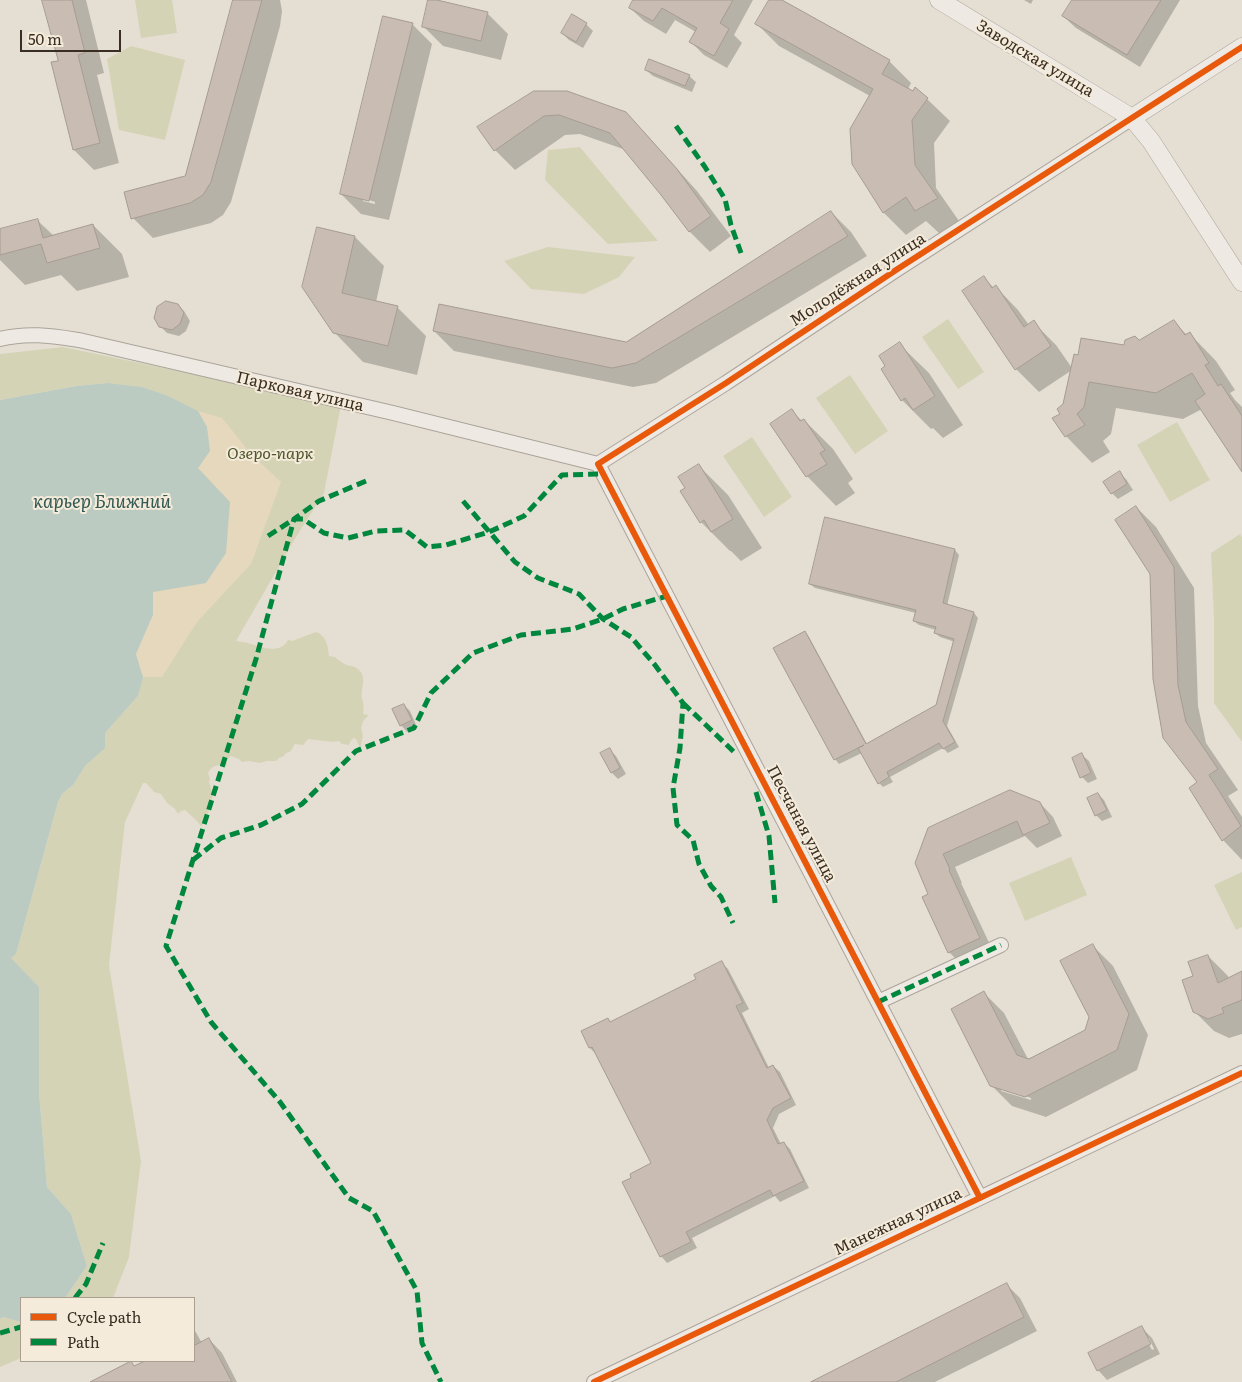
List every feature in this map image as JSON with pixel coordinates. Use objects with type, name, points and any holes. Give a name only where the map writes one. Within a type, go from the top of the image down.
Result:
[{"type":"street","name":"Заводская улица","points":[[939,0],[1132,118],[1151,141],[1242,282]]},
{"type":"street","points":[[1132,118],[1242,47]]},
{"type":"street","name":"Молодёжная улица","points":[[598,464],[726,383],[896,270],[1132,118]]},
{"type":"street","name":"Парковая улица","points":[[0,338],[15,335],[47,335],[79,340],[598,464]]},
{"type":"street","name":"Песчаная улица","points":[[598,464],[980,1198]]},
{"type":"street","points":[[878,1002],[1001,945]]},
{"type":"street","name":"Манежная улица","points":[[594,1382],[1242,1073]]},
{"type":"green space","points":[[135,0],[172,0],[177,33],[141,38]]},
{"type":"green space","points":[[131,46],[185,60],[165,140],[119,130],[107,59]]},
{"type":"green space","points":[[580,147],[658,241],[608,244],[545,180],[548,150]]},
{"type":"green space","points":[[548,247],[635,257],[619,277],[584,294],[531,289],[504,261]]},
{"type":"green space","points":[[948,319],[984,372],[958,389],[922,337]]},
{"type":"green space","name":"Озеро-парк","points":[[63,347],[341,405],[324,493],[296,537],[236,641],[275,649],[285,645],[288,640],[292,641],[316,632],[323,636],[329,656],[356,667],[362,674],[363,713],[368,716],[363,721],[361,728],[363,735],[361,746],[359,746],[354,738],[349,745],[342,744],[339,741],[328,742],[308,739],[303,745],[295,744],[290,752],[276,761],[260,763],[242,762],[231,756],[226,760],[227,766],[219,765],[208,773],[213,795],[206,821],[201,826],[185,810],[178,814],[161,794],[154,792],[146,783],[143,783],[125,822],[109,965],[141,1161],[129,1257],[113,1297],[66,1297],[87,1266],[71,1214],[47,1187],[39,1092],[39,987],[10,958],[16,954],[58,802],[62,794],[74,784],[85,766],[104,748],[105,733],[138,696],[153,615],[107,383],[76,386],[0,400],[0,354]]},
{"type":"green space","points":[[850,375],[888,431],[855,454],[816,398]]},
{"type":"green space","points":[[1177,422],[1210,480],[1170,502],[1137,445]]},
{"type":"green space","points":[[752,437],[792,497],[764,517],[723,456]]},
{"type":"green space","points":[[1240,534],[1242,537],[1242,742],[1214,703],[1214,619],[1211,553]]},
{"type":"green space","points":[[1071,857],[1087,895],[1025,921],[1009,883]]},
{"type":"green space","points":[[1242,872],[1242,927],[1236,930],[1214,885]]},
{"type":"green space","points":[[3,1317],[20,1322],[20,1358],[0,1367],[0,1319]]},
{"type":"sand","points":[[198,411],[222,418],[252,455],[281,482],[251,564],[197,622],[162,677],[143,677],[136,654],[153,615],[153,592],[206,583],[230,502],[197,468],[207,427]]},
{"type":"water","name":"карьер Ближний","points":[[107,383],[142,387],[168,396],[198,411],[207,427],[210,451],[198,468],[230,502],[226,553],[206,583],[153,592],[153,615],[136,654],[143,677],[138,696],[105,733],[105,748],[85,766],[74,784],[62,794],[58,802],[16,954],[11,958],[39,987],[39,1092],[47,1187],[71,1214],[87,1266],[66,1297],[20,1297],[20,1322],[3,1317],[0,1319],[0,400],[76,386]]},
{"type":"building","points":[[42,0],[72,0],[85,53],[78,55],[100,143],[73,150],[51,62],[58,61]]},
{"type":"building","points":[[233,0],[262,0],[211,182],[203,195],[190,203],[131,219],[124,192],[185,176]]},
{"type":"building","points":[[428,0],[437,0],[488,12],[481,41],[422,27]]},
{"type":"building","points":[[633,0],[733,0],[720,23],[729,29],[714,56],[689,42],[697,28],[662,8],[653,21],[629,8]]},
{"type":"building","points":[[769,0],[782,0],[890,60],[882,74],[913,91],[915,87],[928,98],[912,120],[915,165],[938,198],[915,211],[906,197],[883,213],[852,164],[850,129],[873,89],[755,24]]},
{"type":"building","points":[[1072,0],[1161,0],[1127,55],[1062,16]]},
{"type":"building","points":[[572,14],[587,23],[576,42],[561,33]]},
{"type":"building","points":[[383,16],[413,23],[369,201],[340,194]]},
{"type":"building","points":[[649,59],[690,75],[685,86],[645,70]]},
{"type":"building","points":[[534,91],[567,91],[626,112],[677,169],[711,216],[689,232],[610,133],[559,115],[544,116],[494,151],[477,127]]},
{"type":"building","points":[[831,211],[848,236],[636,363],[612,368],[433,331],[439,304],[626,342]]},
{"type":"building","points":[[38,219],[43,238],[93,224],[100,248],[47,263],[41,244],[0,255],[0,229]]},
{"type":"building","points":[[317,227],[355,236],[342,293],[398,306],[388,346],[333,333],[302,287]]},
{"type":"building","points":[[984,276],[992,288],[996,285],[1024,327],[1034,320],[1051,346],[1015,370],[962,291]]},
{"type":"building","points":[[166,301],[178,304],[184,313],[180,324],[172,330],[159,327],[154,318],[157,307]]},
{"type":"building","points":[[1174,320],[1185,335],[1190,332],[1209,363],[1205,365],[1218,386],[1221,384],[1242,416],[1242,472],[1195,401],[1205,394],[1192,373],[1156,393],[1089,382],[1084,407],[1077,414],[1085,425],[1065,437],[1052,418],[1060,414],[1057,409],[1063,404],[1074,354],[1078,355],[1081,338],[1124,345],[1125,340],[1135,336],[1139,340]]},
{"type":"building","points":[[900,342],[935,396],[913,410],[905,398],[901,401],[881,369],[885,366],[879,356]]},
{"type":"building","points":[[792,409],[800,421],[804,419],[825,450],[820,453],[827,464],[806,477],[770,424]]},
{"type":"building","points":[[699,464],[733,519],[711,532],[704,520],[700,523],[680,491],[685,488],[678,477]]},
{"type":"building","points":[[1120,471],[1127,484],[1111,494],[1103,482]]},
{"type":"building","points":[[1136,506],[1174,567],[1178,685],[1186,722],[1218,769],[1209,775],[1241,826],[1222,841],[1189,788],[1197,782],[1163,738],[1153,679],[1150,574],[1115,520]]},
{"type":"building","points":[[825,517],[955,549],[943,603],[974,612],[943,721],[955,742],[943,749],[939,743],[887,772],[889,777],[878,784],[858,748],[834,760],[773,648],[805,631],[866,744],[936,705],[954,639],[934,633],[936,627],[913,621],[916,610],[809,584]]},
{"type":"building","points":[[404,704],[412,720],[400,726],[392,709]]},
{"type":"building","points":[[610,748],[620,768],[611,773],[600,753]]},
{"type":"building","points":[[1082,753],[1091,773],[1080,778],[1072,758]]},
{"type":"building","points":[[1010,790],[1040,802],[1050,823],[1023,835],[1017,821],[943,854],[980,938],[948,953],[922,897],[928,894],[915,863],[928,828]]},
{"type":"building","points":[[1098,793],[1107,810],[1095,816],[1087,798]]},
{"type":"building","points":[[1093,944],[1129,1014],[1117,1050],[1025,1097],[990,1086],[951,1009],[984,991],[1017,1055],[1029,1059],[1085,1030],[1089,1017],[1060,961]]},
{"type":"building","points":[[1208,955],[1218,983],[1242,971],[1242,1000],[1222,1008],[1224,1013],[1208,1019],[1193,1012],[1182,980],[1193,976],[1188,962]]},
{"type":"building","points":[[722,961],[743,1003],[736,1006],[767,1068],[773,1065],[791,1098],[773,1108],[767,1120],[778,1144],[784,1142],[804,1181],[773,1196],[770,1190],[686,1232],[691,1242],[660,1257],[622,1182],[631,1178],[630,1174],[651,1163],[592,1047],[589,1048],[581,1031],[608,1018],[610,1022],[696,979],[694,975]]},
{"type":"building","points":[[1007,1283],[1024,1317],[896,1382],[811,1382]]},
{"type":"building","points":[[1142,1326],[1151,1344],[1097,1371],[1088,1353]]},
{"type":"building","points":[[209,1338],[232,1382],[90,1382],[129,1362],[132,1362],[134,1366],[143,1362],[195,1362],[195,1345]]},
{"type":"marked path","points":[[676,126],[725,199],[731,225],[741,253]]},
{"type":"marked path","points":[[268,536],[294,519],[303,519],[324,533],[348,538],[376,531],[405,530],[427,547],[446,545],[489,532],[524,516],[562,475],[603,474]]},
{"type":"marked path","points":[[366,481],[319,501],[294,519],[256,659],[166,946],[211,1022],[280,1102],[349,1198],[373,1211],[417,1291],[422,1343],[441,1382]]},
{"type":"marked path","points":[[463,501],[515,562],[538,578],[579,594],[603,619],[631,637],[655,665],[683,703],[680,748],[673,788],[677,825],[693,840],[699,864],[711,886],[721,897],[733,923]]},
{"type":"marked path","points":[[193,860],[221,838],[261,825],[302,804],[356,751],[414,728],[431,693],[473,653],[521,635],[573,629],[603,619],[623,609],[667,596]]},
{"type":"marked path","points":[[683,703],[734,752]]},
{"type":"marked path","points":[[756,792],[769,836],[775,903]]},
{"type":"marked path","points":[[878,1002],[1001,945]]},
{"type":"marked path","points":[[76,1297],[86,1284],[103,1243]]},
{"type":"marked path","points":[[0,1333],[20,1327]]},
{"type":"cycle path","points":[[980,1198],[598,464],[726,383],[896,270],[1242,47]]},
{"type":"cycle path","points":[[594,1382],[1242,1073]]}]
